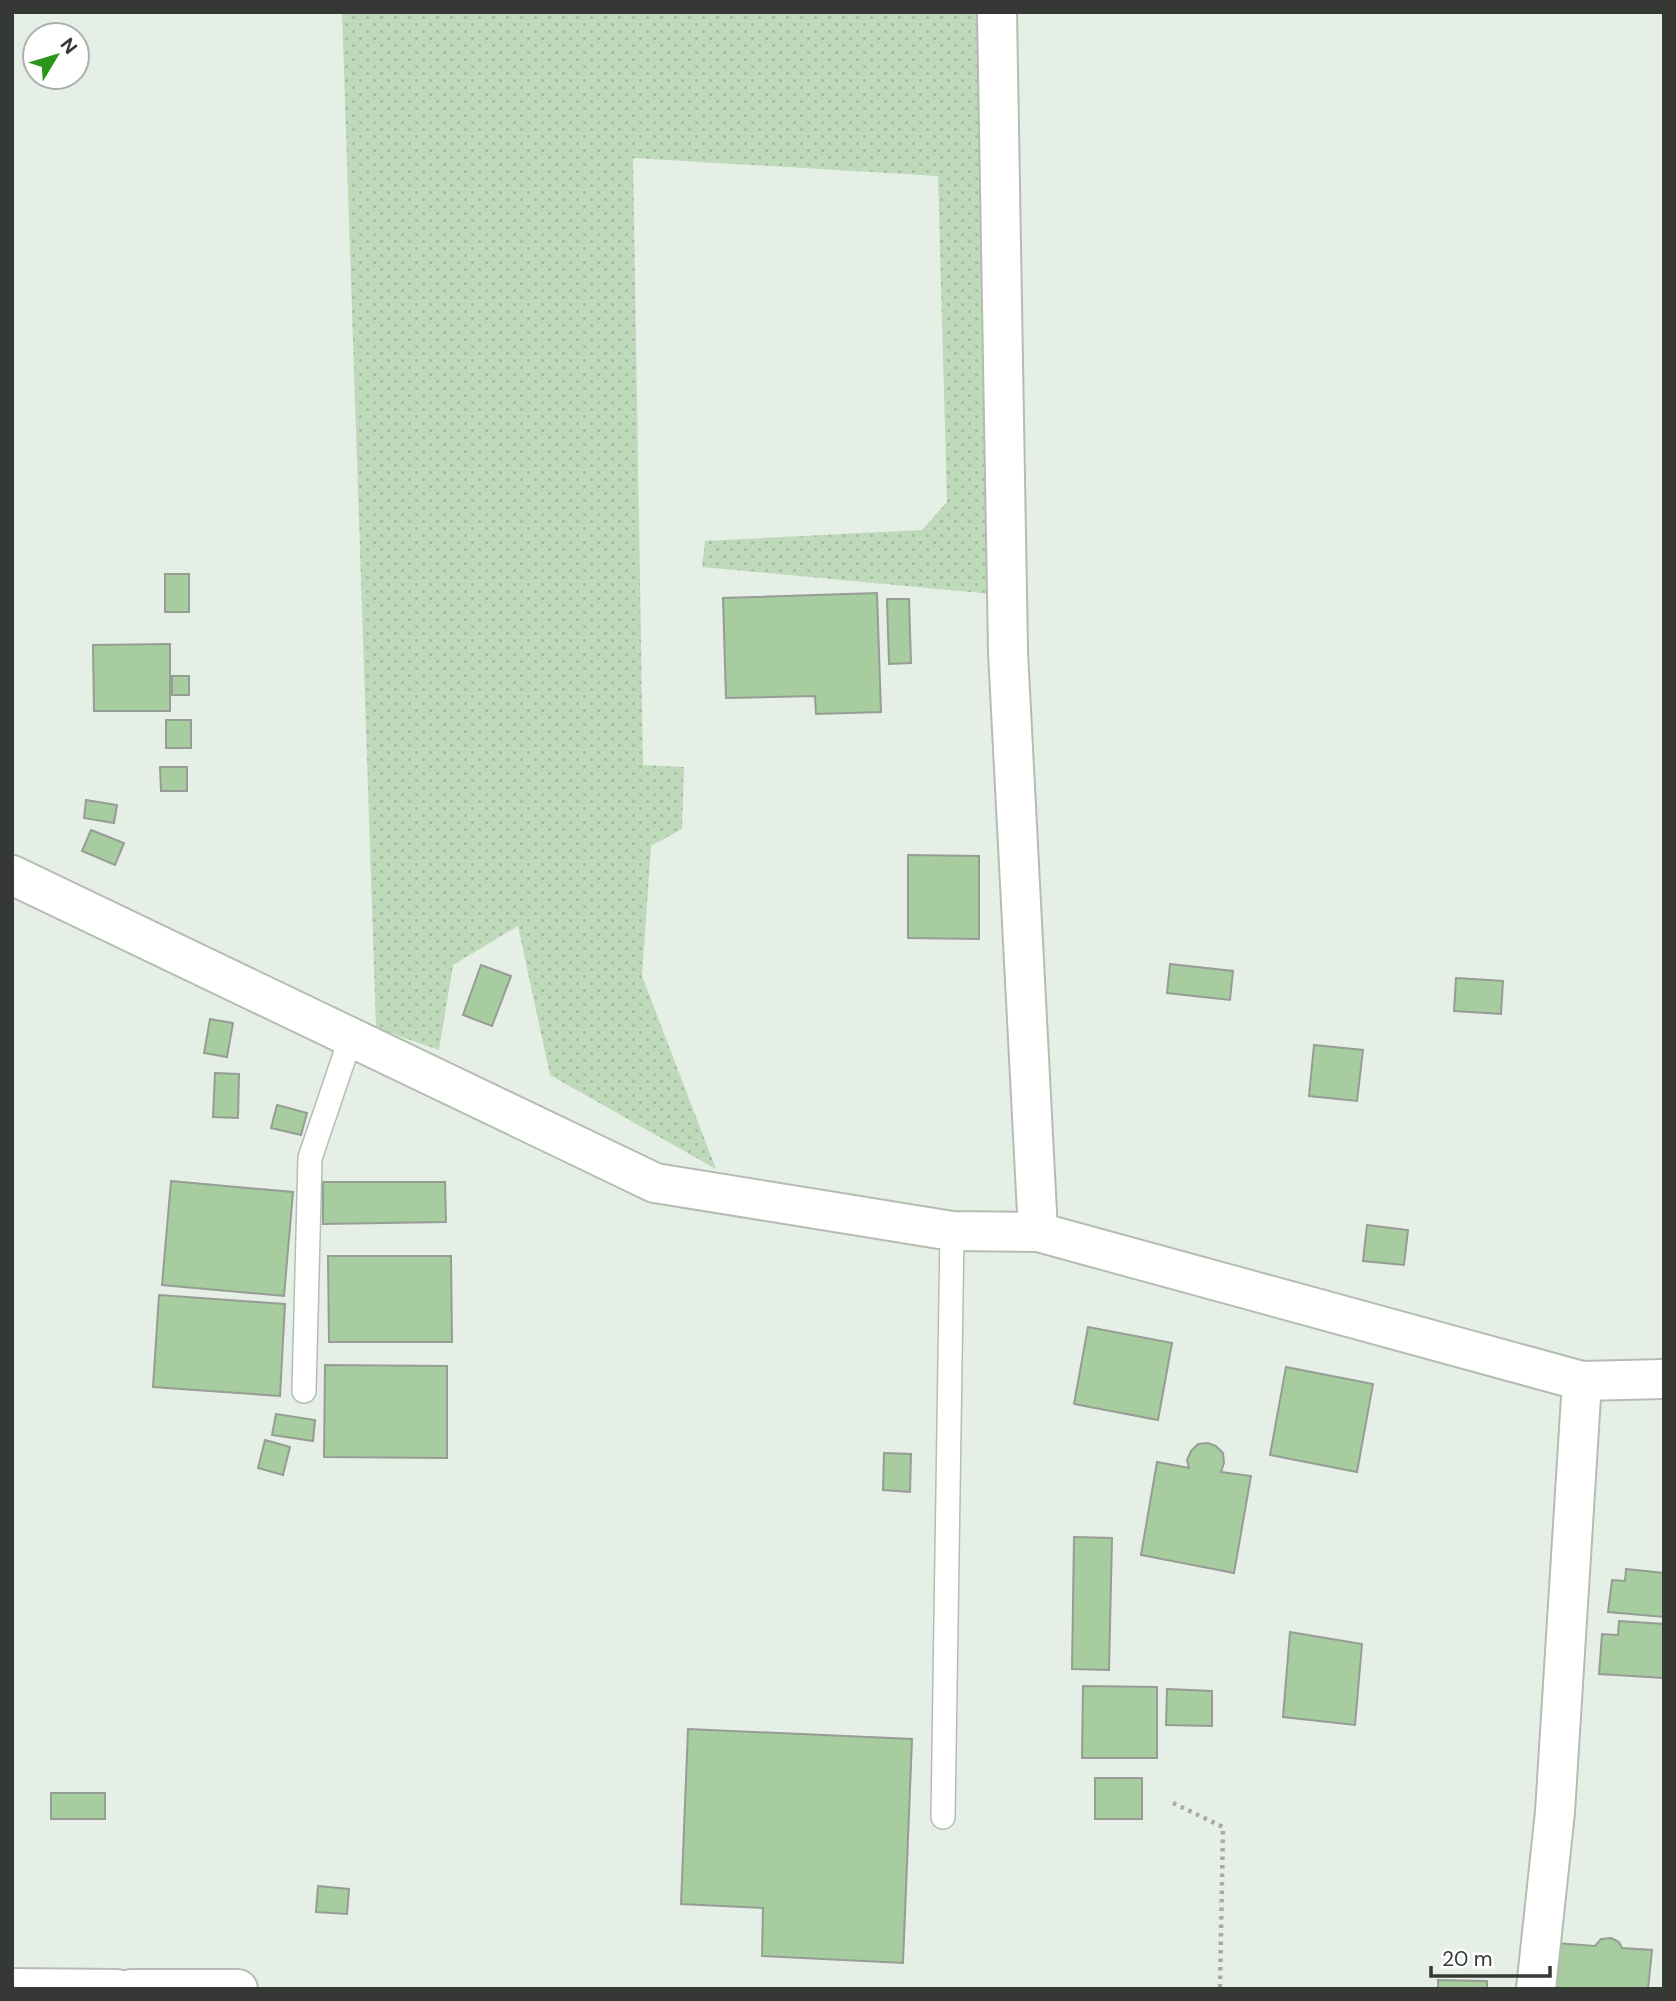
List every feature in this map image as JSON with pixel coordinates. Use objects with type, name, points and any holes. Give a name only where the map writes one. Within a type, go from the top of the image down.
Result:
[{"type":"street","points":[[997,12],[1008,652],[1038,1232]]},
{"type":"street","points":[[12,875],[655,1182],[952,1231],[1038,1232],[1581,1381],[1664,1379]]},
{"type":"street","points":[[1536,1989],[1555,1812],[1581,1381]]},
{"type":"street","points":[[12,1988],[117,1989]]},
{"type":"street","points":[[131,1989],[238,1989]]},
{"type":"lane","points":[[304,1391],[310,1158],[351,1037]]},
{"type":"lane","points":[[943,1817],[952,1231]]},
{"type":"path","points":[[1173,1803],[1223,1828],[1220,1989]]},
{"type":"green space","points":[[342,12],[983,12],[992,594],[702,567],[705,541],[922,530],[947,502],[938,176],[633,158],[643,765],[684,767],[682,829],[651,846],[642,976],[716,1169],[550,1075],[518,926],[453,965],[439,1050],[376,1028]]},
{"type":"building","points":[[165,574],[189,574],[189,612],[165,612]]},
{"type":"building","points":[[877,593],[881,712],[816,714],[815,696],[726,698],[723,598]]},
{"type":"building","points":[[887,599],[909,599],[911,663],[889,664]]},
{"type":"building","points":[[170,644],[170,711],[94,711],[93,645]]},
{"type":"building","points":[[172,676],[189,676],[189,695],[172,695]]},
{"type":"building","points":[[166,720],[191,720],[191,748],[166,748]]},
{"type":"building","points":[[160,767],[187,767],[187,791],[161,791]]},
{"type":"building","points":[[86,800],[117,805],[114,823],[84,818]]},
{"type":"building","points":[[91,830],[124,843],[115,865],[82,851]]},
{"type":"building","points":[[908,855],[979,856],[979,939],[908,938]]},
{"type":"building","points":[[1170,964],[1233,971],[1230,1000],[1167,993]]},
{"type":"building","points":[[481,965],[511,976],[492,1026],[463,1015]]},
{"type":"building","points":[[1456,978],[1503,981],[1501,1014],[1454,1011]]},
{"type":"building","points":[[210,1019],[233,1023],[227,1057],[204,1053]]},
{"type":"building","points":[[1314,1045],[1363,1050],[1357,1101],[1309,1096]]},
{"type":"building","points":[[215,1073],[239,1074],[238,1118],[213,1117]]},
{"type":"building","points":[[277,1105],[307,1113],[301,1135],[271,1128]]},
{"type":"building","points":[[171,1181],[293,1192],[284,1296],[162,1285]]},
{"type":"building","points":[[323,1182],[445,1182],[446,1222],[323,1224]]},
{"type":"building","points":[[1367,1225],[1408,1230],[1404,1265],[1363,1261]]},
{"type":"building","points":[[328,1256],[451,1256],[452,1342],[329,1342]]},
{"type":"building","points":[[159,1295],[285,1304],[280,1396],[153,1387]]},
{"type":"building","points":[[1088,1327],[1172,1343],[1158,1420],[1074,1404]]},
{"type":"building","points":[[325,1365],[447,1366],[447,1458],[324,1457]]},
{"type":"building","points":[[1286,1367],[1373,1384],[1357,1472],[1270,1455]]},
{"type":"building","points":[[276,1414],[315,1420],[313,1441],[272,1435]]},
{"type":"building","points":[[265,1440],[290,1447],[283,1475],[258,1468]]},
{"type":"building","points":[[1208,1443],[1223,1453],[1221,1472],[1251,1476],[1234,1573],[1141,1555],[1157,1462],[1189,1468],[1187,1460],[1191,1451],[1198,1444]]},
{"type":"building","points":[[884,1453],[911,1454],[910,1492],[883,1490]]},
{"type":"building","points":[[1074,1537],[1112,1538],[1109,1670],[1072,1669]]},
{"type":"building","points":[[1626,1569],[1664,1573],[1664,1617],[1608,1612],[1612,1580],[1625,1581]]},
{"type":"building","points":[[1619,1621],[1664,1624],[1664,1678],[1599,1674],[1602,1634],[1618,1635]]},
{"type":"building","points":[[1290,1632],[1362,1644],[1355,1725],[1283,1717]]},
{"type":"building","points":[[1083,1686],[1157,1687],[1157,1758],[1082,1758]]},
{"type":"building","points":[[1167,1689],[1212,1691],[1212,1726],[1166,1725]]},
{"type":"building","points":[[688,1729],[912,1739],[903,1963],[762,1956],[763,1908],[681,1904]]},
{"type":"building","points":[[1095,1778],[1142,1778],[1142,1819],[1095,1819]]},
{"type":"building","points":[[51,1793],[105,1793],[105,1819],[51,1819]]},
{"type":"building","points":[[318,1886],[349,1889],[347,1914],[316,1912]]},
{"type":"building","points":[[1611,1938],[1619,1942],[1622,1948],[1652,1950],[1648,1989],[1553,1989],[1557,1943],[1595,1946],[1601,1939]]},
{"type":"building","points":[[1438,1980],[1487,1981],[1487,1989],[1438,1989]]}]
